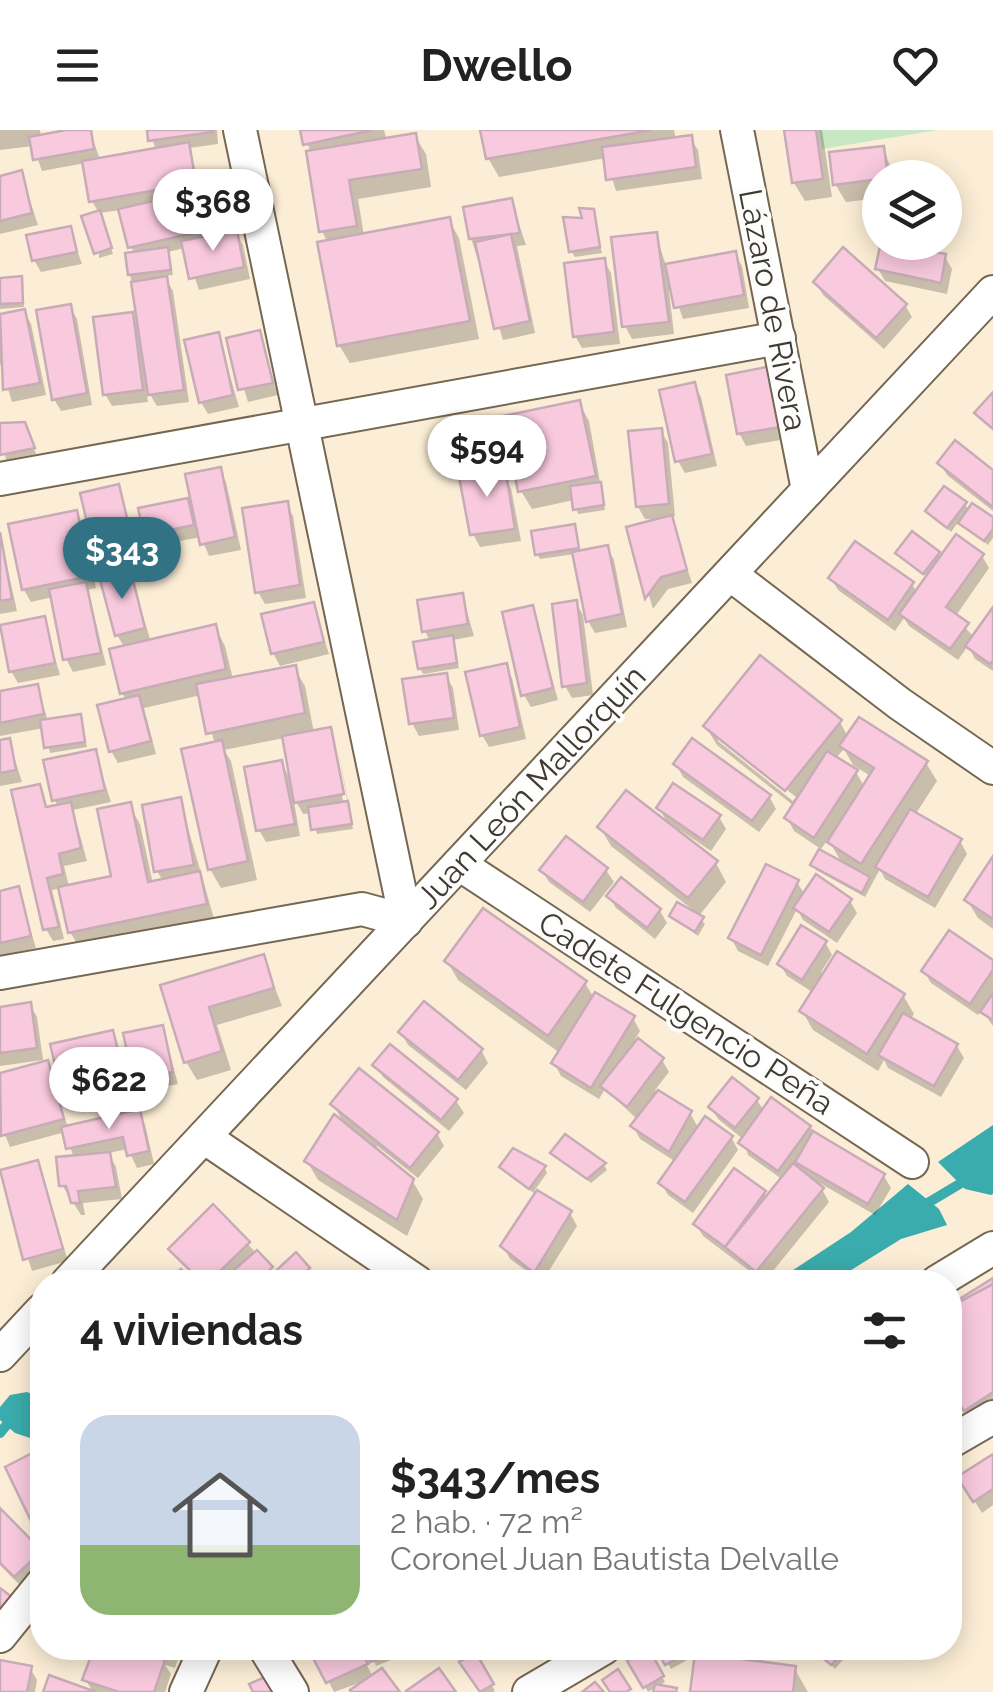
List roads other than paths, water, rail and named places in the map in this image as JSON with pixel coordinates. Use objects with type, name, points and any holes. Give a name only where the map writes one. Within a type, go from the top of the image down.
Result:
[{"type":"street","points":[[0,974],[358,910],[406,921],[240,130]]},
{"type":"street","name":"Lázaro de Rivera","points":[[737,130],[808,490]]},
{"type":"street","name":"Juan León Mallorquín","points":[[79,1270],[993,292]]},
{"type":"street","points":[[0,479],[779,338]]},
{"type":"street","points":[[730,574],[900,704],[993,768]]},
{"type":"street","name":"Cadete Fulgencio Peña","points":[[459,864],[912,1162]]},
{"type":"street","points":[[204,1136],[399,1270]]},
{"type":"street","points":[[957,1270],[993,1248]]},
{"type":"street","points":[[0,1355],[30,1323]]},
{"type":"street","points":[[962,1435],[993,1417]]},
{"type":"street","points":[[0,1636],[30,1599]]},
{"type":"street","points":[[186,1692],[201,1660]]},
{"type":"street","points":[[272,1660],[292,1692]]},
{"type":"street","points":[[529,1692],[584,1660]]},
{"type":"water","points":[[993,1125],[991,1195],[965,1189],[938,1162]]},
{"type":"water","points":[[908,1184],[939,1209],[947,1225],[901,1239],[851,1270],[793,1270],[851,1232]]},
{"type":"water","points":[[30,1393],[30,1438],[15,1433],[0,1420],[0,1407],[10,1395]]},
{"type":"waterway","points":[[921,1207],[993,1164]]},
{"type":"waterway","points":[[0,1433],[13,1417]]}]
